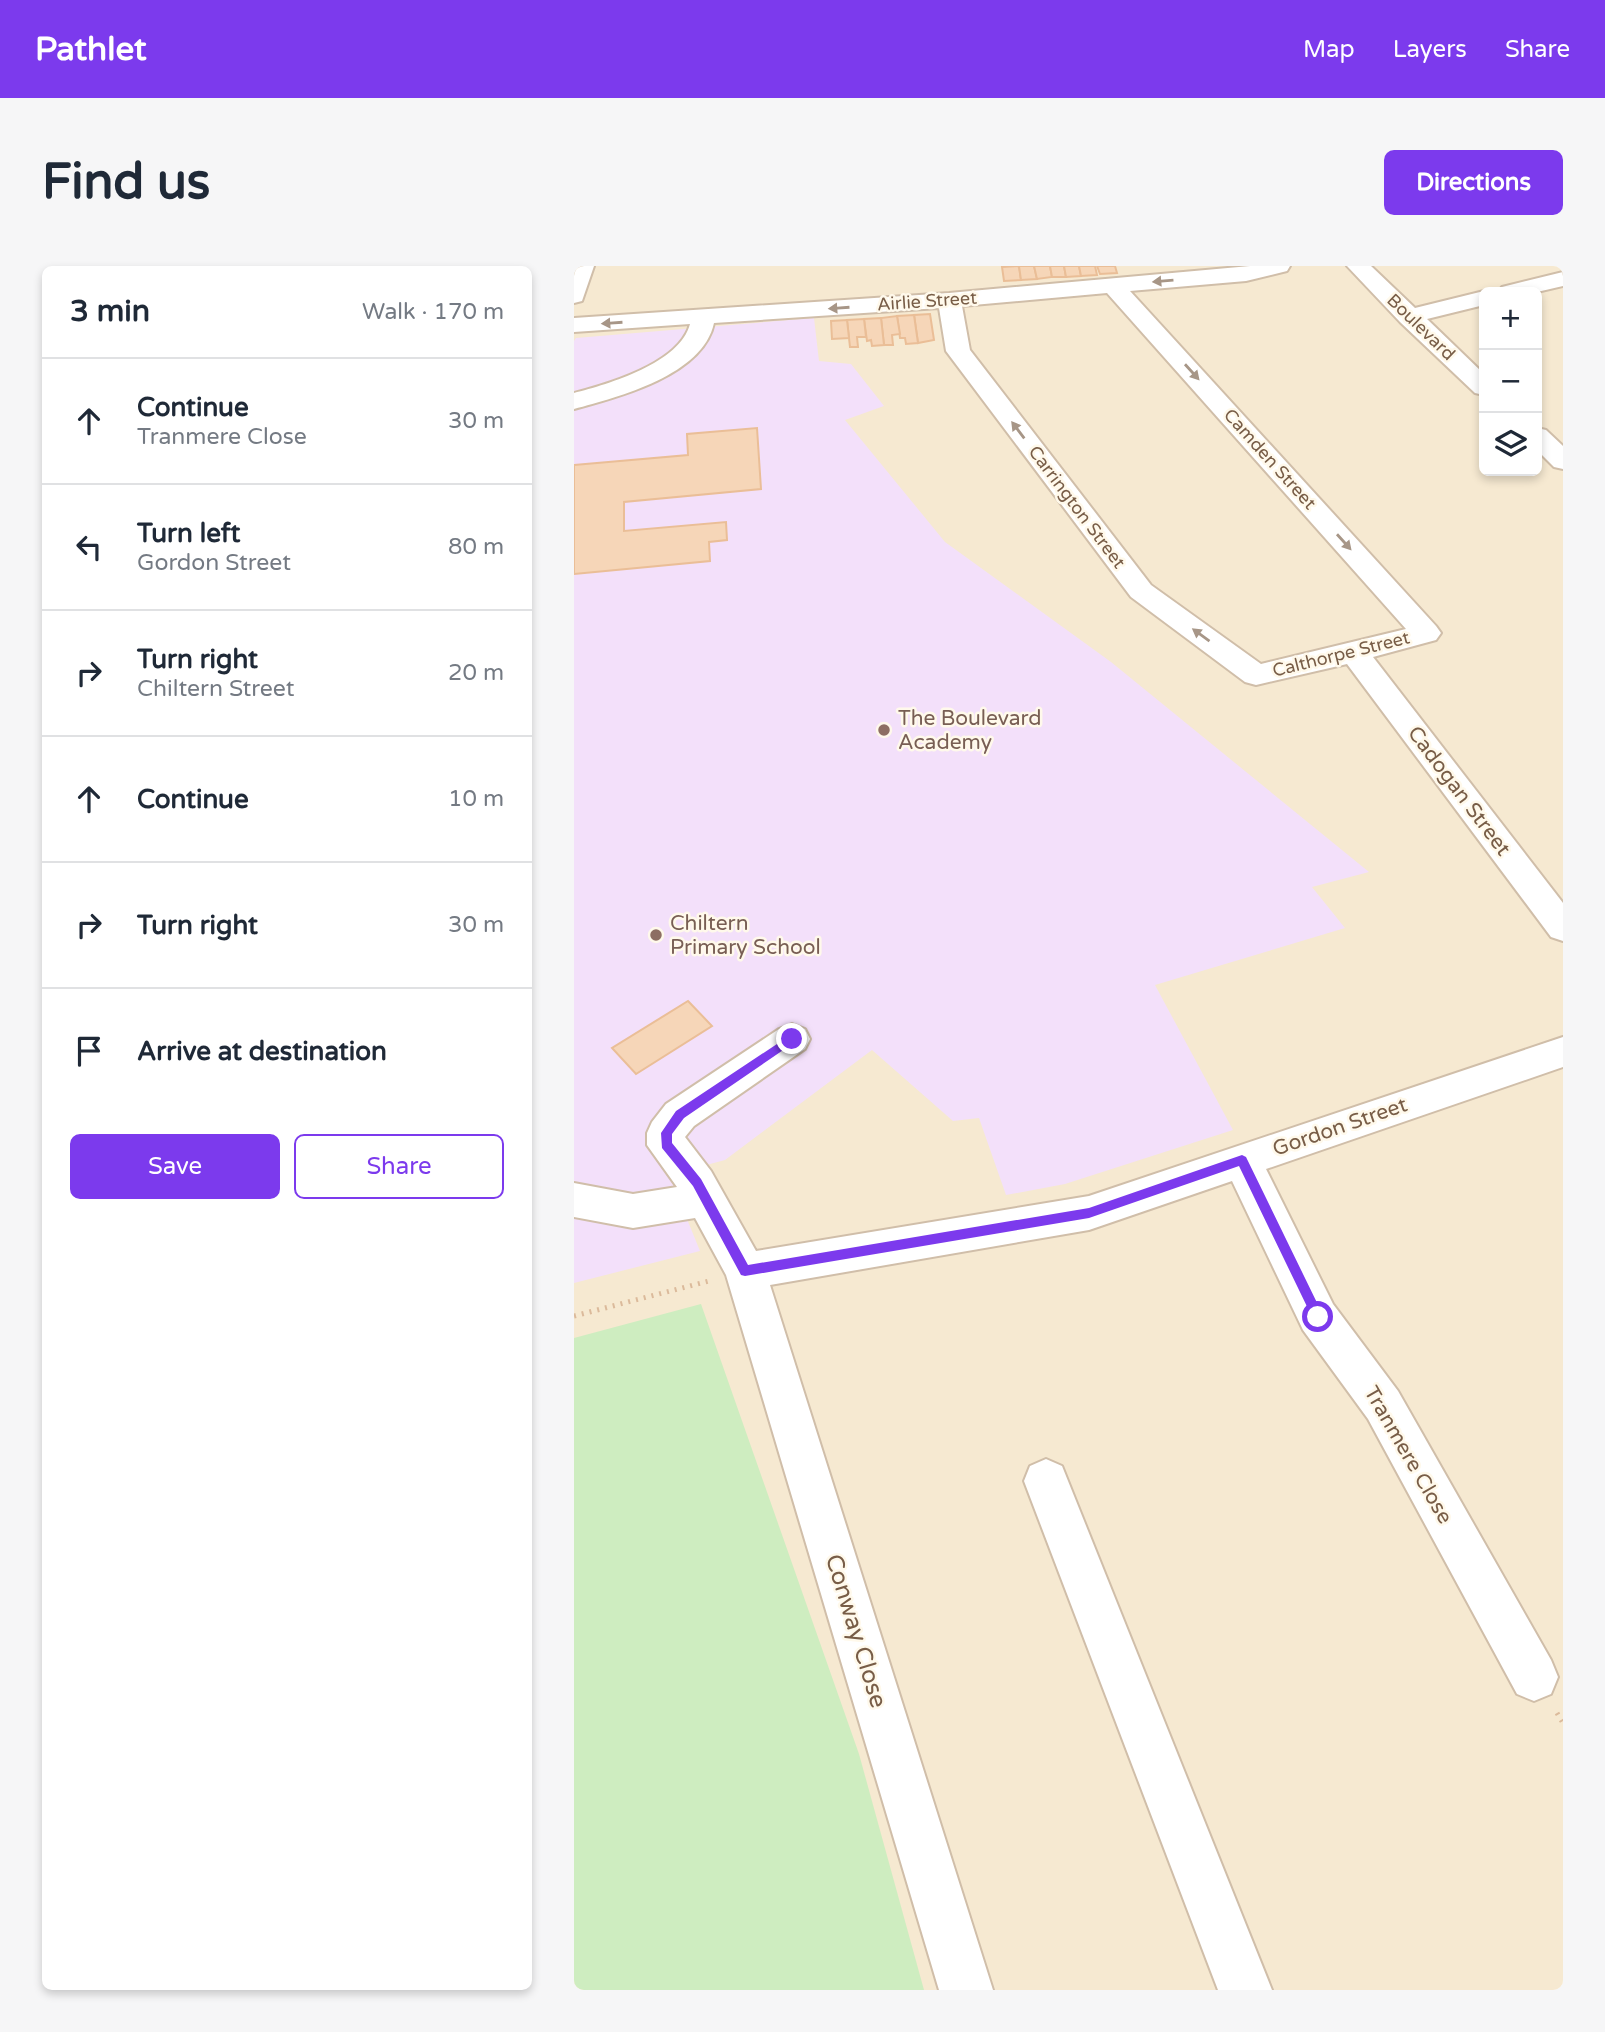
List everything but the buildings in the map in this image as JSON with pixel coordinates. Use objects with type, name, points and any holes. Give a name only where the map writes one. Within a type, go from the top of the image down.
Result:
[{"type":"street","points":[[574,296],[583,266]]},
{"type":"street","name":"Airlie Street","points":[[574,325],[949,300],[1246,274],[1279,266]]},
{"type":"street","name":"Boulevard","points":[[1359,266],[1408,317],[1479,383]]},
{"type":"street","points":[[1530,287],[1563,279]]},
{"type":"street","name":"Camden Street","points":[[1112,286],[1426,633]]},
{"type":"street","points":[[1408,317],[1479,299]]},
{"type":"street","name":"Carrington Street","points":[[949,300],[958,351],[1141,591],[1256,675]]},
{"type":"street","points":[[574,401],[635,382],[678,357],[694,344],[701,332],[703,317]]},
{"type":"street","points":[[1542,441],[1563,461]]},
{"type":"street","name":"Calthorpe Street","points":[[1256,675],[1354,653],[1426,633]]},
{"type":"street","name":"Cadogan Street","points":[[1354,653],[1563,928]]},
{"type":"street","name":"Conway Close","points":[[792,1039],[680,1115],[666,1133],[666,1144],[702,1191],[745,1271],[966,1990]]},
{"type":"street","name":"Gordon Street","points":[[745,1271],[1089,1213],[1563,1052]]},
{"type":"street","name":"Tranmere Close","points":[[1242,1160],[1318,1317],[1383,1405],[1534,1677]]},
{"type":"street","points":[[574,1200],[633,1211],[702,1191]]},
{"type":"street","points":[[1046,1481],[1245,1990]]},
{"type":"path","points":[[574,1316],[745,1271]]},
{"type":"shaded area","points":[[574,266],[1563,266],[1563,1990],[574,1990]]},
{"type":"shaded area","name":"The Boulevard Academy","points":[[814,318],[819,361],[851,364],[884,406],[845,420],[945,542],[1111,662],[1369,872],[1312,887],[1345,928],[1155,985],[1233,1130],[1065,1184],[1006,1195],[979,1118],[953,1121],[872,1050],[725,1160],[669,1175],[700,1251],[574,1283],[574,341],[576,338]]},
{"type":"green space","points":[[701,1304],[859,1754],[924,1990],[574,1990],[574,1338]]},
{"type":"place","name":"The Boulevard Academy","points":[[884,730]]},
{"type":"place","name":"Chiltern Primary School","points":[[656,935]]},
{"type":"route","points":[[792,1039],[680,1115],[666,1133],[666,1144],[697,1183],[745,1271],[1089,1213],[1242,1160],[1318,1317]]}]
